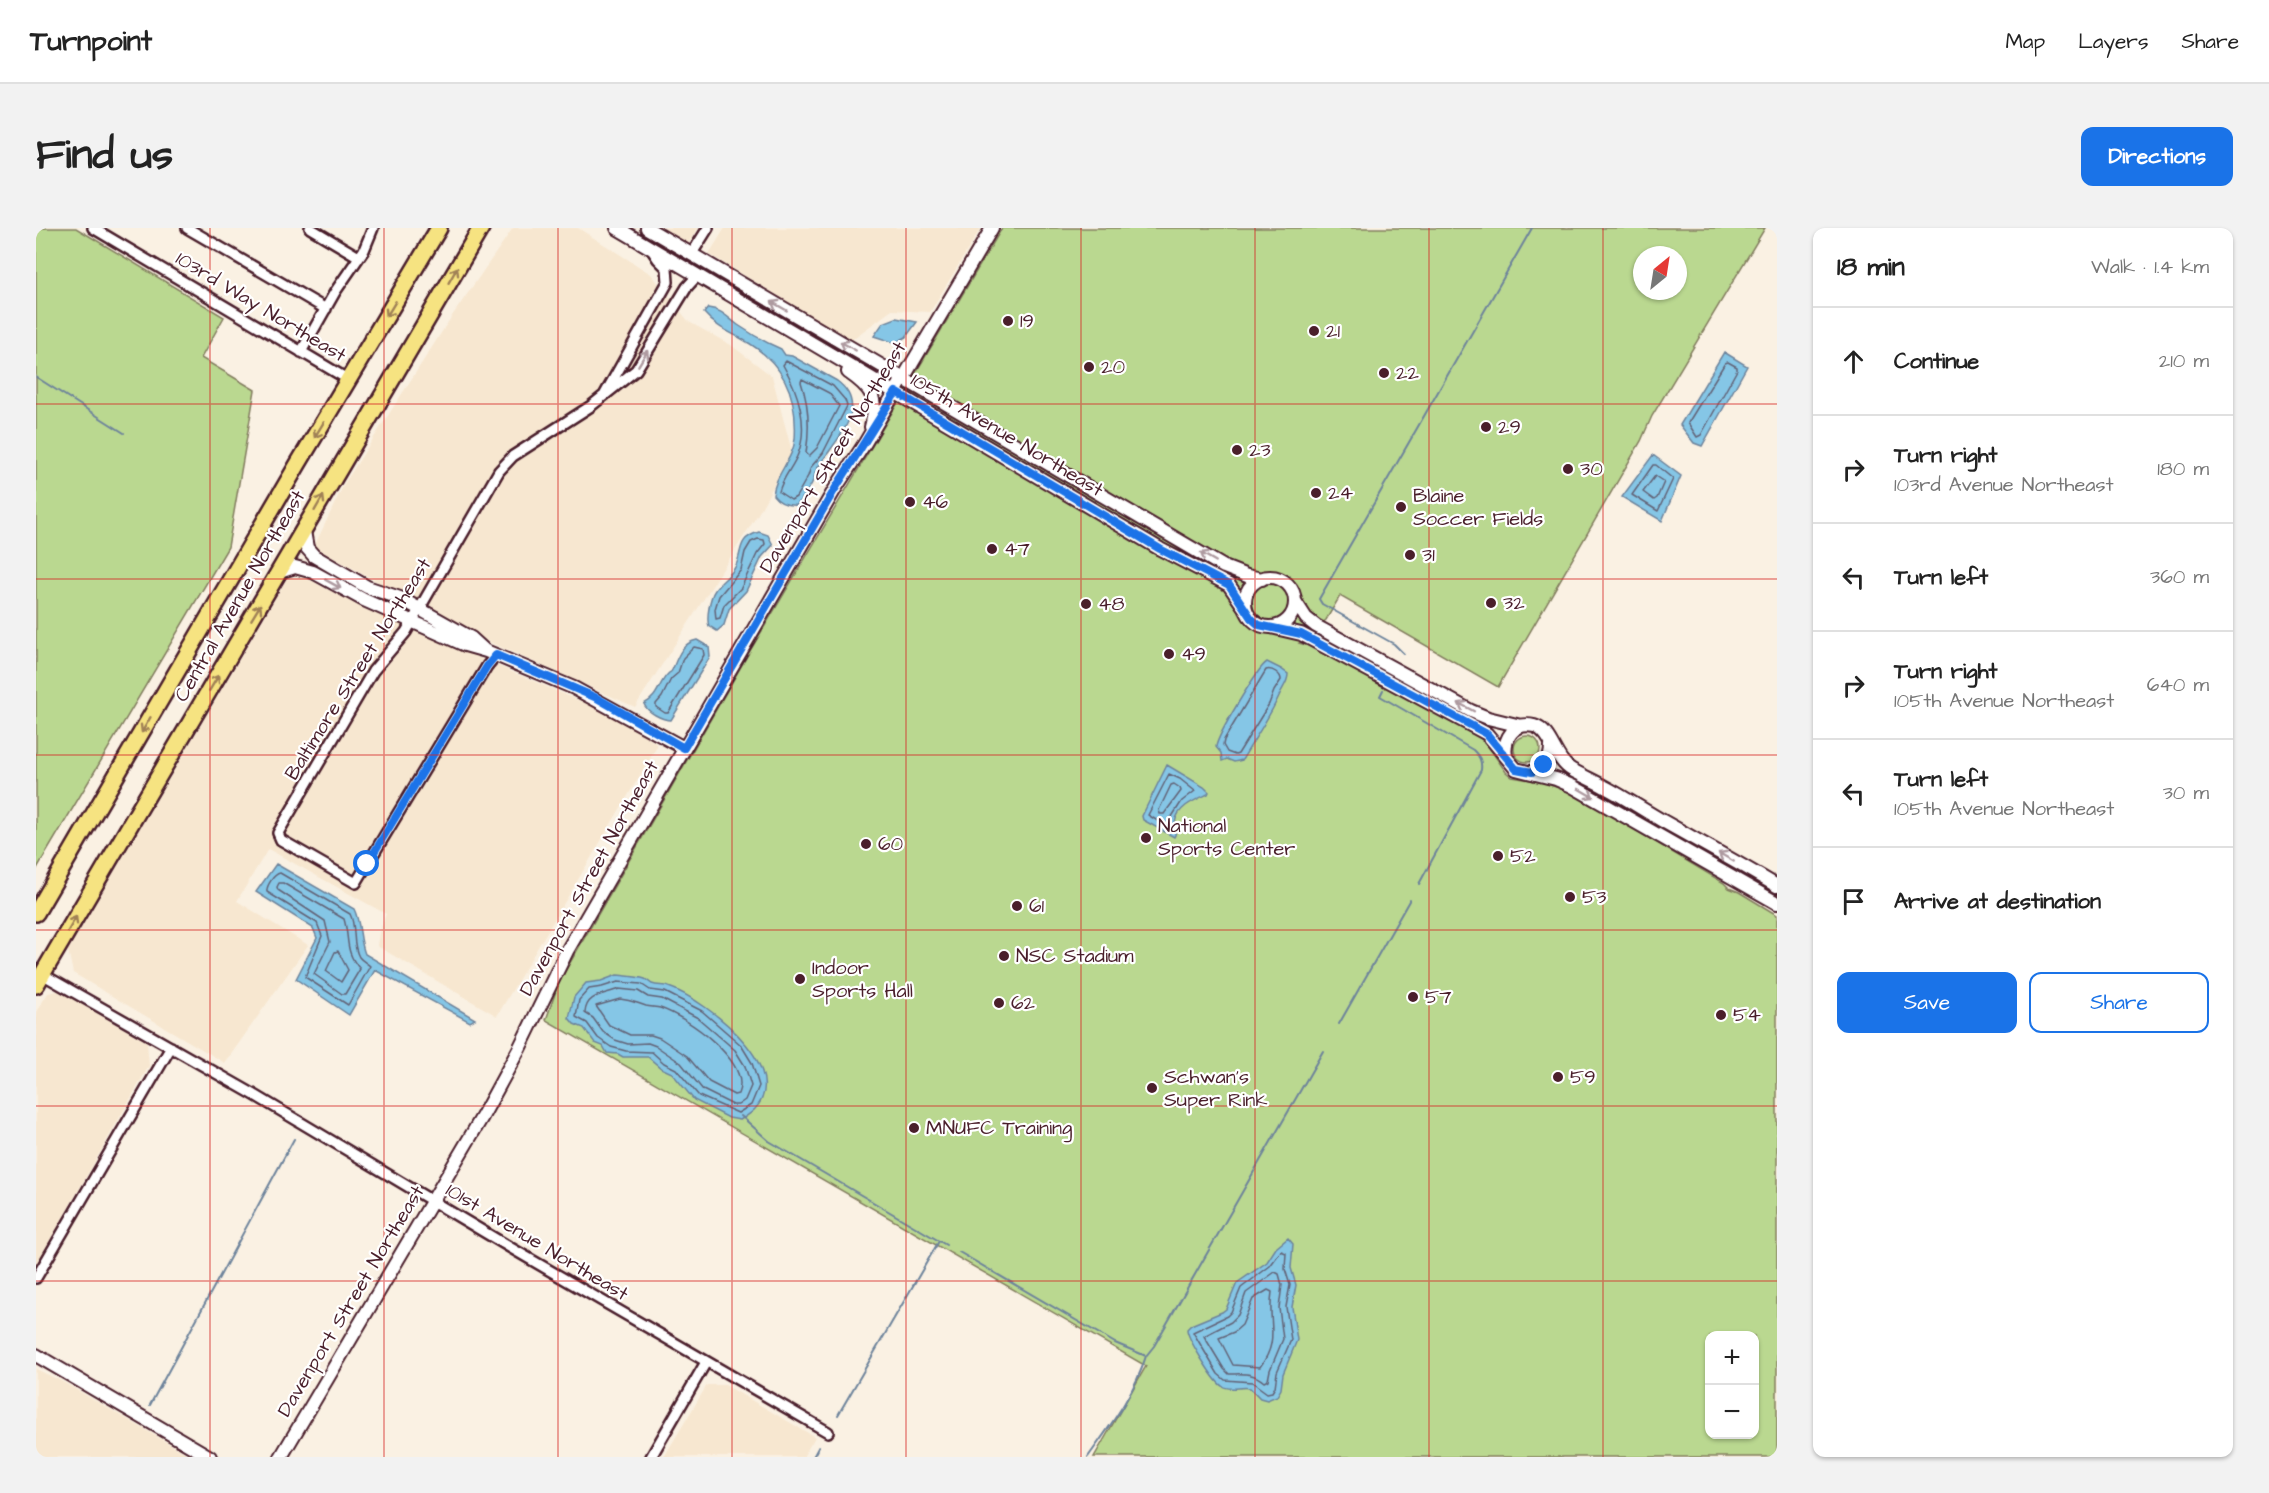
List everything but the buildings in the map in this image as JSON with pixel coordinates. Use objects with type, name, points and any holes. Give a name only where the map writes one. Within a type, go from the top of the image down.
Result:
[{"type":"highway","name":"Central Avenue Northeast","points":[[36,913],[439,228]]},
{"type":"highway","name":"Central Avenue Northeast","points":[[39,980],[480,231]]},
{"type":"street","points":[[187,228],[326,309]]},
{"type":"street","points":[[310,228],[359,257]]},
{"type":"street","points":[[301,352],[374,228]]},
{"type":"street","name":"105th Avenue Northeast","points":[[617,228],[1160,549],[1229,585],[1255,622],[1301,634],[1487,734],[1516,769],[1572,786],[1777,903]]},
{"type":"street","name":"105th Avenue Northeast","points":[[647,228],[1224,567],[1247,576],[1280,580],[1288,585],[1306,618],[1316,626],[1471,711],[1488,718],[1521,726],[1533,726],[1543,731],[1564,765],[1571,770],[1606,787],[1777,886]]},
{"type":"street","points":[[691,255],[708,228]]},
{"type":"street","name":"Davenport Street Northeast","points":[[281,1457],[434,1201],[505,1077],[567,951],[684,748],[835,489],[896,392],[992,228]]},
{"type":"street","name":"103rd Way Northeast","points":[[98,229],[349,380]]},
{"type":"street","name":"Baltimore Street Northeast","points":[[602,398],[668,282],[667,268],[651,247]]},
{"type":"street","name":"Baltimore Street Northeast","points":[[491,653],[487,666],[356,883],[281,840],[278,833],[373,671],[403,637],[499,471],[513,456],[602,398],[636,370],[687,287],[698,275]]},
{"type":"street","points":[[796,333],[866,384],[872,393],[874,409],[865,443]]},
{"type":"street","points":[[304,531],[307,548],[314,556],[367,587],[400,598],[471,638],[491,653]]},
{"type":"street","points":[[279,572],[295,567],[313,572],[363,600],[465,645],[491,653],[597,698],[684,748]]},
{"type":"street","points":[[1246,610],[1245,602],[1250,588],[1262,579]]},
{"type":"street","points":[[1271,627],[1285,622],[1290,617],[1295,601]]},
{"type":"street","points":[[1506,756],[1505,749],[1509,735],[1521,726]]},
{"type":"street","points":[[1532,772],[1544,765],[1551,753],[1551,746]]},
{"type":"street","name":"101st Avenue Northeast","points":[[39,980],[171,1047],[828,1432]]},
{"type":"street","points":[[36,1278],[171,1047]]},
{"type":"street","points":[[36,1355],[210,1457]]},
{"type":"street","points":[[651,1457],[706,1362]]},
{"type":"shaded area","points":[[513,228],[578,228],[651,274],[689,322],[731,345],[772,376],[792,452],[758,514],[635,707],[480,638],[314,547],[344,484],[452,316]]},
{"type":"shaded area","points":[[658,228],[698,228],[688,244]]},
{"type":"shaded area","points":[[725,228],[981,228],[930,312],[892,310],[851,340],[709,254]]},
{"type":"shaded area","points":[[288,577],[304,577],[365,609],[620,718],[658,745],[497,1016],[377,946],[386,914],[268,849],[237,901],[308,945],[225,1063],[73,973],[68,950]]},
{"type":"shaded area","points":[[58,991],[147,1042],[149,1066],[36,1265],[36,1012],[48,993]]},
{"type":"shaded area","points":[[36,1369],[63,1382],[192,1457],[36,1457]]},
{"type":"shaded area","points":[[707,1385],[725,1385],[815,1437],[803,1457],[664,1457]]},
{"type":"green space","points":[[36,228],[76,228],[224,317],[201,358],[255,390],[228,547],[36,870]]},
{"type":"green space","name":"National Sports Center","points":[[1002,228],[1765,228],[1652,416],[1641,441],[1498,687],[1340,596],[1326,620],[1314,630],[1486,724],[1485,726],[1435,703],[1311,632],[1299,643],[1337,653],[1478,736],[1512,777],[1542,782],[1575,794],[1777,915],[1777,1457],[1094,1457],[1146,1366],[546,1020],[559,982],[750,651]]},
{"type":"green space","points":[[1527,736],[1536,740],[1540,749],[1536,758],[1527,762],[1518,758],[1514,749],[1518,740]]},
{"type":"green space","points":[[1563,771],[1713,856],[1712,859],[1561,774]]},
{"type":"water","points":[[708,308],[721,312],[748,332],[781,349],[785,355],[792,356],[837,381],[847,391],[851,402],[851,414],[840,436],[817,469],[811,485],[797,505],[784,503],[773,495],[777,480],[794,447],[795,439],[794,407],[785,380],[768,357],[708,318],[704,313]]},
{"type":"water","points":[[896,318],[917,322],[906,337],[895,343],[874,336],[883,323]]},
{"type":"water","points":[[1724,352],[1747,366],[1702,446],[1694,443],[1680,425]]},
{"type":"water","points":[[1653,455],[1681,476],[1662,521],[1622,497]]},
{"type":"water","points":[[759,532],[768,535],[773,545],[762,557],[746,591],[729,609],[724,625],[717,631],[709,626],[708,622],[713,593],[734,569],[746,538]]},
{"type":"water","points":[[697,640],[709,647],[710,657],[671,720],[663,719],[648,710],[644,704],[652,698],[672,671],[684,647]]},
{"type":"water","points":[[1267,662],[1288,674],[1286,683],[1242,760],[1222,761],[1221,753],[1216,747],[1218,740],[1247,688]]},
{"type":"water","points":[[1167,765],[1209,792],[1187,805],[1179,813],[1176,817],[1174,837],[1143,820],[1142,816]]},
{"type":"water","points":[[276,864],[354,909],[365,954],[475,1019],[470,1022],[375,970],[349,1015],[296,979],[317,938],[313,928],[256,892]]},
{"type":"water","points":[[617,975],[642,978],[652,984],[666,986],[684,994],[727,1025],[746,1044],[759,1065],[764,1085],[759,1104],[740,1120],[729,1118],[694,1100],[672,1073],[661,1068],[648,1057],[623,1057],[607,1053],[603,1046],[595,1043],[584,1028],[574,1024],[569,1018],[574,997],[586,983],[601,981]]},
{"type":"water","points":[[1288,1238],[1293,1244],[1291,1268],[1296,1285],[1292,1307],[1297,1340],[1283,1374],[1281,1389],[1277,1396],[1267,1400],[1260,1398],[1250,1388],[1222,1386],[1201,1359],[1187,1329],[1226,1309],[1237,1283],[1267,1262],[1276,1248]]},
{"type":"waterway","points":[[1404,654],[1394,644],[1322,604],[1319,599],[1532,228]]},
{"type":"waterway","points":[[36,377],[124,433]]},
{"type":"waterway","points":[[1383,690],[1380,696],[1473,750],[1481,762],[1481,770],[1419,884]]},
{"type":"waterway","points":[[1339,1024],[1410,899]]},
{"type":"waterway","points":[[959,1252],[1115,1343],[1146,1356],[1154,1346],[1323,1051]]},
{"type":"waterway","points":[[741,1116],[769,1141],[946,1245]]},
{"type":"waterway","points":[[150,1405],[294,1139]]},
{"type":"waterway","points":[[838,1415],[939,1241]]},
{"type":"waterway","points":[[1088,1457],[1129,1396],[1146,1356]]},
{"type":"waterway","points":[[813,1457],[819,1446]]},
{"type":"place","name":"19","points":[[1008,321]]},
{"type":"place","name":"21","points":[[1314,331]]},
{"type":"place","name":"20","points":[[1089,367]]},
{"type":"place","name":"22","points":[[1384,373]]},
{"type":"place","name":"29","points":[[1486,427]]},
{"type":"place","name":"23","points":[[1237,450]]},
{"type":"place","name":"30","points":[[1568,469]]},
{"type":"place","name":"24","points":[[1316,493]]},
{"type":"place","name":"46","points":[[910,502]]},
{"type":"place","name":"Blaine Soccer Fields","points":[[1401,507]]},
{"type":"place","name":"47","points":[[992,549]]},
{"type":"place","name":"31","points":[[1410,555]]},
{"type":"place","name":"32","points":[[1491,603]]},
{"type":"place","name":"48","points":[[1086,604]]},
{"type":"place","name":"49","points":[[1169,654]]},
{"type":"place","name":"National Sports Center","points":[[1146,838]]},
{"type":"place","name":"60","points":[[866,844]]},
{"type":"place","name":"52","points":[[1498,856]]},
{"type":"place","name":"53","points":[[1570,897]]},
{"type":"place","name":"61","points":[[1017,906]]},
{"type":"place","name":"NSC Stadium","points":[[1004,956]]},
{"type":"place","name":"Indoor Sports Hall","points":[[800,979]]},
{"type":"place","name":"57","points":[[1413,997]]},
{"type":"place","name":"62","points":[[999,1003]]},
{"type":"place","name":"54","points":[[1721,1015]]},
{"type":"place","name":"59","points":[[1558,1077]]},
{"type":"place","name":"Schwan's Super Rink","points":[[1152,1088]]},
{"type":"place","name":"MNUFC Training","points":[[914,1128]]},
{"type":"route","points":[[367,864],[487,666],[496,655],[597,698],[684,748],[835,489],[896,392],[1160,549],[1229,585],[1248,614],[1259,625],[1301,634],[1487,734],[1516,769],[1532,772],[1544,765]]}]
